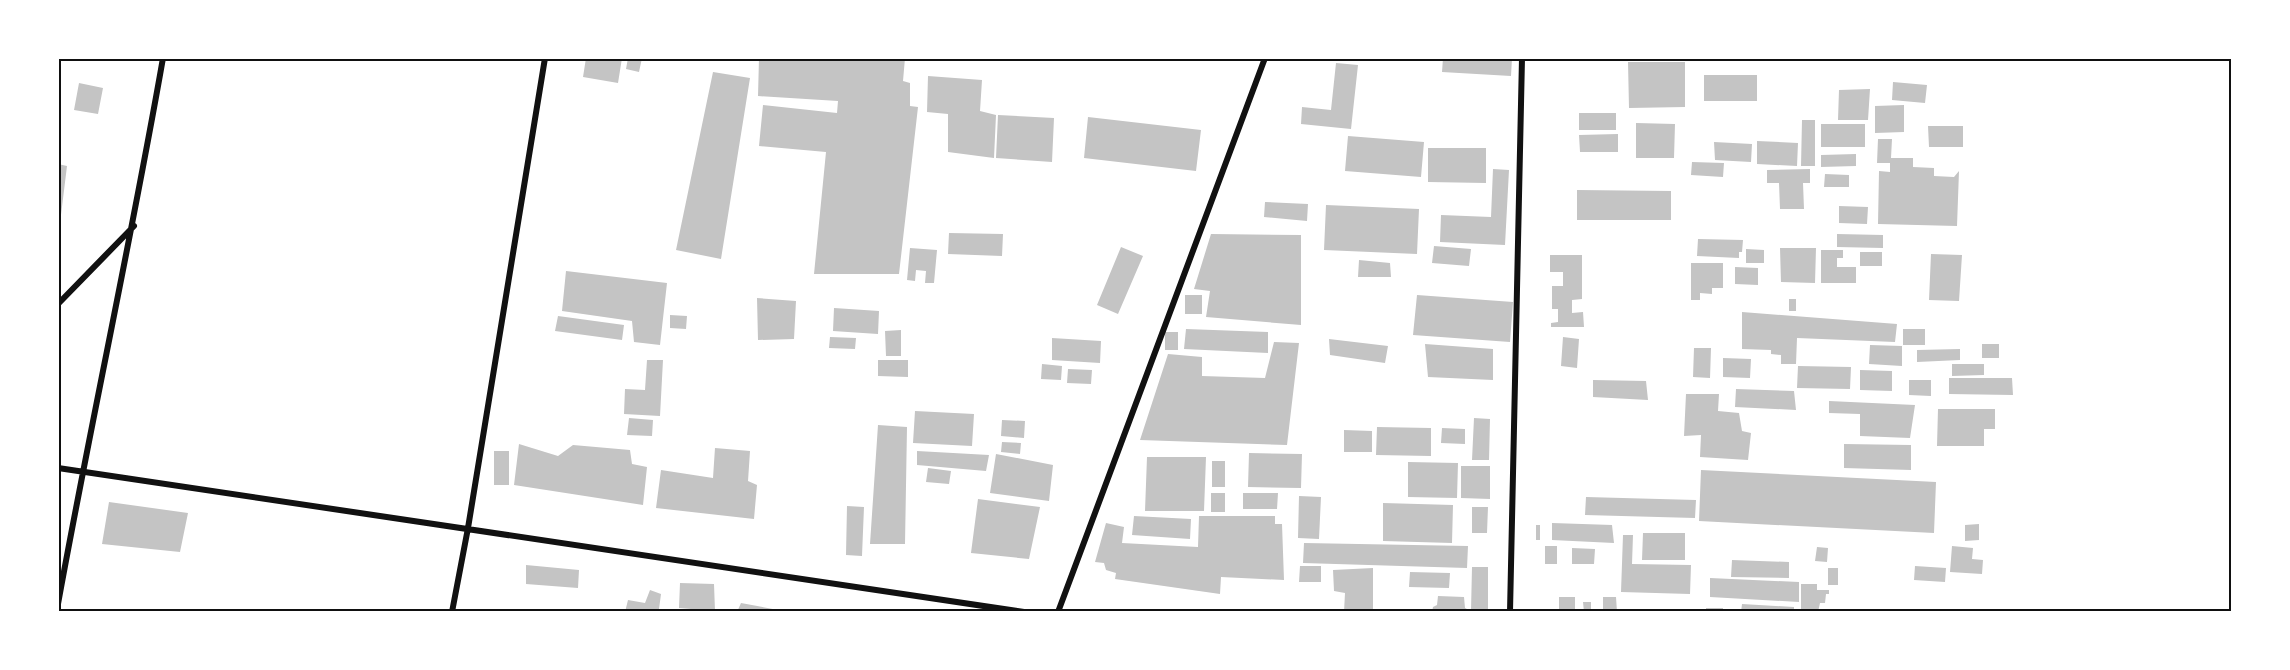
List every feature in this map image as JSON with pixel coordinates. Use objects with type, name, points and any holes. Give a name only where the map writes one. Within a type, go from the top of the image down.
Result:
[{"type":"street","points":[[58,604],[82,472],[134,225],[163,58]]},
{"type":"street","points":[[452,612],[468,528],[545,58]]},
{"type":"street","points":[[1058,612],[1265,58]]},
{"type":"street","points":[[1510,612],[1522,58]]},
{"type":"street","points":[[58,304],[134,225]]},
{"type":"street","points":[[58,468],[468,528],[968,608],[1024,612]]},
{"type":"building","points":[[586,58],[622,58],[618,83],[583,77]]},
{"type":"building","points":[[628,58],[642,58],[639,72],[626,69]]},
{"type":"building","points":[[759,58],[905,58],[903,81],[910,83],[910,106],[918,107],[899,274],[814,274],[826,152],[759,146],[763,105],[837,113],[838,101],[758,96]]},
{"type":"building","points":[[1443,58],[1512,58],[1511,76],[1442,72]]},
{"type":"building","points":[[1628,62],[1685,62],[1685,107],[1629,108]]},
{"type":"building","points":[[1336,63],[1358,65],[1351,129],[1301,124],[1302,107],[1331,110]]},
{"type":"building","points":[[713,72],[750,78],[721,259],[676,250]]},
{"type":"building","points":[[1704,75],[1757,75],[1757,101],[1704,101]]},
{"type":"building","points":[[928,76],[982,80],[980,111],[996,115],[994,158],[948,152],[948,114],[927,112]]},
{"type":"building","points":[[1893,82],[1927,85],[1925,103],[1892,100]]},
{"type":"building","points":[[79,83],[103,88],[98,114],[74,110]]},
{"type":"building","points":[[1870,89],[1868,120],[1838,120],[1839,90]]},
{"type":"building","points":[[1904,105],[1904,132],[1875,133],[1875,106]]},
{"type":"building","points":[[1579,113],[1616,113],[1616,130],[1579,130]]},
{"type":"building","points":[[998,115],[1054,118],[1052,162],[996,158]]},
{"type":"building","points":[[1088,117],[1201,130],[1196,171],[1084,158]]},
{"type":"building","points":[[1802,120],[1815,120],[1815,166],[1801,166]]},
{"type":"building","points":[[1636,123],[1675,124],[1674,158],[1636,158]]},
{"type":"building","points":[[1821,124],[1865,124],[1865,147],[1821,147]]},
{"type":"building","points":[[1928,126],[1963,126],[1963,147],[1929,147]]},
{"type":"building","points":[[1618,134],[1618,152],[1580,152],[1579,135]]},
{"type":"building","points":[[1348,136],[1424,142],[1421,177],[1345,171]]},
{"type":"building","points":[[1878,139],[1892,139],[1891,158],[1913,158],[1913,167],[1934,168],[1934,176],[1954,177],[1959,171],[1957,226],[1878,224],[1879,171],[1890,172],[1890,163],[1877,163]]},
{"type":"building","points":[[1757,141],[1798,143],[1797,166],[1757,164]]},
{"type":"building","points":[[1714,142],[1752,144],[1751,162],[1715,160]]},
{"type":"building","points":[[1428,148],[1486,148],[1486,183],[1428,182]]},
{"type":"building","points":[[1856,154],[1856,166],[1821,167],[1821,155]]},
{"type":"building","points":[[1692,162],[1724,163],[1723,177],[1691,175]]},
{"type":"building","points":[[58,164],[67,166],[60,223],[58,223]]},
{"type":"building","points":[[1493,169],[1509,170],[1505,245],[1440,242],[1441,215],[1491,217]]},
{"type":"building","points":[[1810,169],[1810,183],[1803,183],[1804,209],[1780,209],[1779,183],[1767,183],[1767,170]]},
{"type":"building","points":[[1825,174],[1849,175],[1849,187],[1824,187]]},
{"type":"building","points":[[1577,190],[1671,191],[1671,220],[1577,220]]},
{"type":"building","points":[[1265,202],[1308,204],[1307,221],[1264,217]]},
{"type":"building","points":[[1326,205],[1419,209],[1417,254],[1324,250]]},
{"type":"building","points":[[1839,206],[1868,207],[1867,224],[1839,223]]},
{"type":"building","points":[[949,233],[1003,234],[1002,256],[948,254]]},
{"type":"building","points":[[1211,234],[1301,235],[1301,325],[1206,317],[1210,291],[1194,289]]},
{"type":"building","points":[[1837,234],[1883,235],[1883,248],[1837,247]]},
{"type":"building","points":[[1698,239],[1743,240],[1742,252],[1739,252],[1739,258],[1697,256]]},
{"type":"building","points":[[1434,246],[1471,249],[1469,266],[1432,263]]},
{"type":"building","points":[[1121,247],[1143,256],[1118,314],[1097,305]]},
{"type":"building","points":[[910,248],[937,250],[934,283],[925,283],[926,271],[916,270],[915,281],[907,280]]},
{"type":"building","points":[[1780,248],[1816,248],[1815,283],[1781,282]]},
{"type":"building","points":[[1746,249],[1764,250],[1764,263],[1746,263]]},
{"type":"building","points":[[1821,250],[1843,250],[1843,258],[1837,258],[1837,267],[1856,267],[1856,283],[1821,283]]},
{"type":"building","points":[[1860,252],[1882,252],[1882,266],[1860,266]]},
{"type":"building","points":[[1931,254],[1962,255],[1959,301],[1929,300]]},
{"type":"building","points":[[1550,255],[1582,255],[1582,299],[1572,300],[1572,313],[1583,312],[1584,327],[1551,327],[1551,323],[1558,322],[1558,309],[1552,309],[1552,286],[1563,286],[1563,272],[1550,272]]},
{"type":"building","points":[[1359,260],[1390,263],[1391,277],[1358,277]]},
{"type":"building","points":[[1691,263],[1723,263],[1723,288],[1712,288],[1712,294],[1700,293],[1700,300],[1691,300]]},
{"type":"building","points":[[1735,267],[1758,268],[1758,285],[1735,284]]},
{"type":"building","points":[[566,271],[667,283],[660,345],[634,342],[632,321],[562,311]]},
{"type":"building","points":[[1185,295],[1202,295],[1202,314],[1185,314]]},
{"type":"building","points":[[1417,295],[1513,302],[1510,342],[1413,335]]},
{"type":"building","points":[[757,298],[796,301],[794,339],[758,340]]},
{"type":"building","points":[[1789,299],[1796,299],[1796,311],[1789,311]]},
{"type":"building","points":[[834,308],[879,311],[878,334],[833,331]]},
{"type":"building","points":[[1742,312],[1897,324],[1895,342],[1797,338],[1796,364],[1781,364],[1781,355],[1771,354],[1771,350],[1742,349]]},
{"type":"building","points":[[670,315],[687,316],[686,329],[670,328]]},
{"type":"building","points":[[558,316],[624,325],[622,340],[555,331]]},
{"type":"building","points":[[1186,329],[1268,332],[1268,353],[1184,349]]},
{"type":"building","points":[[1903,329],[1925,329],[1925,345],[1903,345]]},
{"type":"building","points":[[901,330],[901,356],[886,356],[885,331]]},
{"type":"building","points":[[1165,332],[1178,332],[1178,350],[1165,350]]},
{"type":"building","points":[[830,337],[856,338],[855,349],[829,348]]},
{"type":"building","points":[[1563,337],[1579,339],[1577,368],[1561,366]]},
{"type":"building","points":[[1052,338],[1101,341],[1100,363],[1052,360]]},
{"type":"building","points":[[1329,339],[1388,346],[1385,363],[1330,355]]},
{"type":"building","points":[[1274,342],[1299,343],[1287,445],[1140,440],[1168,354],[1202,357],[1202,376],[1265,378]]},
{"type":"building","points":[[1425,344],[1493,349],[1493,380],[1428,377]]},
{"type":"building","points":[[1982,344],[1999,344],[1999,358],[1982,358]]},
{"type":"building","points":[[1870,345],[1902,346],[1902,366],[1869,364]]},
{"type":"building","points":[[1694,348],[1711,348],[1710,378],[1693,377]]},
{"type":"building","points":[[1960,349],[1960,360],[1917,362],[1917,350]]},
{"type":"building","points":[[1723,358],[1751,359],[1750,378],[1723,377]]},
{"type":"building","points":[[647,360],[663,360],[660,416],[624,414],[625,389],[645,390]]},
{"type":"building","points":[[878,360],[908,360],[908,377],[878,376]]},
{"type":"building","points":[[1042,364],[1062,366],[1061,380],[1041,379]]},
{"type":"building","points":[[1952,364],[1984,364],[1984,375],[1952,376]]},
{"type":"building","points":[[1798,366],[1851,367],[1850,389],[1797,388]]},
{"type":"building","points":[[1068,369],[1092,370],[1091,384],[1067,383]]},
{"type":"building","points":[[1860,370],[1892,371],[1892,391],[1860,390]]},
{"type":"building","points":[[1949,378],[2012,378],[2013,395],[1949,394]]},
{"type":"building","points":[[1593,380],[1646,381],[1648,400],[1593,397]]},
{"type":"building","points":[[1909,380],[1931,380],[1931,396],[1909,395]]},
{"type":"building","points":[[1736,389],[1794,391],[1796,410],[1735,407]]},
{"type":"building","points":[[1686,394],[1719,394],[1718,411],[1739,413],[1742,431],[1751,433],[1748,460],[1700,457],[1701,435],[1684,436]]},
{"type":"building","points":[[1829,401],[1915,405],[1910,438],[1860,436],[1860,414],[1829,413]]},
{"type":"building","points":[[1938,409],[1995,409],[1995,429],[1984,429],[1984,446],[1937,446]]},
{"type":"building","points":[[915,411],[974,414],[972,446],[913,443]]},
{"type":"building","points":[[629,418],[653,420],[652,436],[627,435]]},
{"type":"building","points":[[1474,418],[1490,419],[1489,460],[1472,460]]},
{"type":"building","points":[[1002,420],[1025,421],[1024,438],[1001,436]]},
{"type":"building","points":[[878,425],[907,427],[905,544],[870,544]]},
{"type":"building","points":[[1377,427],[1431,428],[1431,456],[1376,455]]},
{"type":"building","points":[[1442,428],[1465,429],[1465,444],[1441,443]]},
{"type":"building","points":[[1344,430],[1372,431],[1372,452],[1344,452]]},
{"type":"building","points":[[1002,442],[1021,443],[1020,454],[1001,452]]},
{"type":"building","points":[[519,444],[558,456],[573,445],[630,450],[632,464],[647,467],[643,505],[514,485]]},
{"type":"building","points":[[1844,444],[1911,445],[1911,470],[1844,468]]},
{"type":"building","points":[[715,448],[750,451],[748,481],[757,485],[754,519],[656,508],[661,470],[713,478]]},
{"type":"building","points":[[494,451],[509,451],[509,485],[494,485]]},
{"type":"building","points":[[917,451],[989,455],[986,471],[917,465]]},
{"type":"building","points":[[1249,453],[1302,454],[1301,488],[1248,487]]},
{"type":"building","points":[[996,454],[1053,465],[1049,501],[990,493]]},
{"type":"building","points":[[1147,457],[1206,457],[1204,511],[1145,511]]},
{"type":"building","points":[[1212,461],[1225,461],[1225,487],[1212,487]]},
{"type":"building","points":[[1408,462],[1458,463],[1457,498],[1408,497]]},
{"type":"building","points":[[1461,466],[1490,466],[1490,499],[1461,498]]},
{"type":"building","points":[[928,468],[951,471],[949,484],[926,482]]},
{"type":"building","points":[[1701,470],[1936,482],[1934,533],[1699,521]]},
{"type":"building","points":[[1211,493],[1225,493],[1225,512],[1211,512]]},
{"type":"building","points":[[1243,493],[1278,493],[1277,509],[1243,509]]},
{"type":"building","points":[[1299,496],[1321,497],[1319,539],[1298,538]]},
{"type":"building","points":[[1586,497],[1696,500],[1695,518],[1585,515]]},
{"type":"building","points":[[978,499],[1040,507],[1029,559],[971,553]]},
{"type":"building","points":[[109,502],[188,513],[180,552],[102,544]]},
{"type":"building","points":[[1383,503],[1453,505],[1452,543],[1383,541]]},
{"type":"building","points":[[847,506],[864,507],[862,556],[846,555]]},
{"type":"building","points":[[1472,507],[1488,507],[1487,533],[1472,533]]},
{"type":"building","points":[[1134,516],[1191,519],[1190,539],[1132,535]]},
{"type":"building","points":[[1199,516],[1275,516],[1275,524],[1282,524],[1284,580],[1221,577],[1220,594],[1115,579],[1116,573],[1106,570],[1104,563],[1095,562],[1106,523],[1124,527],[1122,543],[1198,547]]},
{"type":"building","points":[[1552,523],[1612,525],[1614,543],[1552,540]]},
{"type":"building","points":[[1979,524],[1979,540],[1965,541],[1965,525]]},
{"type":"building","points":[[1536,525],[1540,525],[1540,540],[1536,540]]},
{"type":"building","points":[[1643,533],[1685,533],[1685,560],[1642,560]]},
{"type":"building","points":[[1623,535],[1633,535],[1632,564],[1691,565],[1690,594],[1621,592]]},
{"type":"building","points":[[1304,543],[1468,546],[1467,568],[1303,563]]},
{"type":"building","points":[[1545,546],[1557,546],[1557,564],[1545,564]]},
{"type":"building","points":[[1952,546],[1973,548],[1972,559],[1983,560],[1982,574],[1950,572]]},
{"type":"building","points":[[1817,547],[1828,548],[1827,562],[1815,561]]},
{"type":"building","points":[[1572,548],[1595,549],[1594,564],[1572,564]]},
{"type":"building","points":[[1732,560],[1789,562],[1789,578],[1731,577]]},
{"type":"building","points":[[526,565],[579,570],[578,588],[526,584]]},
{"type":"building","points":[[1300,566],[1321,566],[1321,582],[1299,582]]},
{"type":"building","points":[[1915,566],[1946,568],[1945,582],[1914,580]]},
{"type":"building","points":[[1472,567],[1488,567],[1488,612],[1432,612],[1433,607],[1437,605],[1438,596],[1464,597],[1465,608],[1471,611]]},
{"type":"building","points":[[1373,568],[1373,612],[1344,612],[1345,593],[1334,591],[1333,570]]},
{"type":"building","points":[[1828,568],[1838,568],[1838,585],[1828,585]]},
{"type":"building","points":[[1410,572],[1450,573],[1449,588],[1409,587]]},
{"type":"building","points":[[1710,578],[1799,582],[1799,602],[1710,597]]},
{"type":"building","points":[[680,583],[714,584],[715,611],[679,608]]},
{"type":"building","points":[[1801,584],[1817,584],[1817,590],[1829,590],[1825,603],[1820,603],[1818,612],[1801,612]]},
{"type":"building","points":[[650,590],[661,594],[659,609],[667,612],[625,612],[628,600],[645,603]]},
{"type":"building","points":[[1559,597],[1575,597],[1575,612],[1559,612]]},
{"type":"building","points":[[1603,597],[1616,597],[1617,612],[1603,612]]},
{"type":"building","points":[[1583,602],[1591,602],[1591,612],[1584,612]]},
{"type":"building","points":[[741,603],[778,610],[778,612],[737,612]]},
{"type":"building","points":[[1742,604],[1794,607],[1794,612],[1741,612]]},
{"type":"building","points":[[1706,608],[1723,608],[1723,612],[1706,612]]}]
